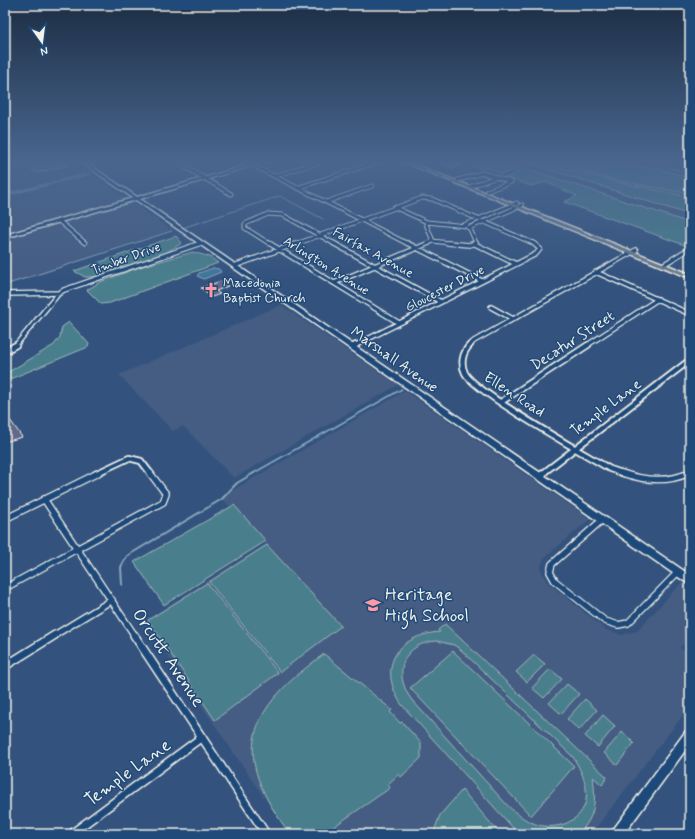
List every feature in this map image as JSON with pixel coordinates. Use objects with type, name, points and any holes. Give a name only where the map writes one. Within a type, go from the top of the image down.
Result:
[{"type":"main road","points":[[508,201],[690,272]]},
{"type":"main road","points":[[509,201],[517,205]]},
{"type":"main road","points":[[664,263],[690,276]]},
{"type":"street","points":[[5,237],[126,201]]},
{"type":"street","name":"Marshall Avenue","points":[[141,201],[690,580]]},
{"type":"street","points":[[234,266],[409,201]]},
{"type":"street","points":[[433,201],[484,221]]},
{"type":"street","points":[[326,202],[482,281]]},
{"type":"street","points":[[464,225],[517,205]]},
{"type":"street","points":[[469,228],[517,205]]},
{"type":"street","points":[[394,207],[427,222],[464,225],[469,228],[476,242],[475,244]]},
{"type":"street","name":"Arlington Avenue","points":[[274,213],[249,221],[245,224],[245,228],[399,323]]},
{"type":"street","name":"Fairfax Avenue","points":[[274,213],[283,215],[441,302]]},
{"type":"street","points":[[60,221],[85,243]]},
{"type":"street","name":"Gloucester Drive","points":[[352,347],[516,264],[538,252],[540,249],[537,245],[484,221]]},
{"type":"street","points":[[427,222],[426,224],[433,241]]},
{"type":"street","points":[[334,283],[433,241],[475,244],[516,264]]},
{"type":"street","name":"Timber Drive","points":[[5,294],[11,292],[59,293],[78,288],[201,243]]},
{"type":"street","points":[[664,263],[690,248]]},
{"type":"street","name":"Ellen Road","points":[[634,251],[474,341],[465,350],[462,357],[464,369],[470,379],[501,402],[610,469],[640,478],[665,480],[690,474]]},
{"type":"street","points":[[596,272],[690,314]]},
{"type":"street","points":[[5,351],[15,346],[59,293]]},
{"type":"street","name":"Decatur Street","points":[[501,402],[658,299]]},
{"type":"street","points":[[491,307],[513,319]]},
{"type":"street","name":"Temple Lane","points":[[539,477],[690,360]]},
{"type":"street","points":[[5,519],[129,458],[141,461],[165,490],[166,498],[156,506],[5,588]]},
{"type":"street","name":"Orcutt Avenue","points":[[44,500],[112,600],[266,834]]},
{"type":"street","points":[[602,520],[552,564],[550,572],[555,581],[605,621],[618,625],[628,623],[678,572]]},
{"type":"street","points":[[5,666],[112,600]]},
{"type":"street","points":[[617,834],[690,735]]},
{"type":"street","name":"Temple Lane","points":[[71,834],[202,737]]},
{"type":"shaded area","points":[[5,201],[131,201],[173,231],[5,285]]},
{"type":"shaded area","points":[[605,201],[690,201],[690,225]]},
{"type":"shaded area","points":[[213,268],[219,269],[221,272],[204,279],[197,276],[199,273]]},
{"type":"shaded area","points":[[281,305],[398,385],[234,478],[183,426],[173,431],[119,375]]},
{"type":"shaded area","name":"Heritage High School","points":[[405,391],[590,519],[544,558],[540,569],[547,582],[606,630],[622,635],[637,631],[682,582],[690,588],[690,636],[680,648],[690,655],[690,706],[591,834],[289,834],[144,621],[265,544],[221,497]]},
{"type":"green space","points":[[624,201],[690,223],[690,247],[564,202]]},
{"type":"green space","points":[[647,201],[690,201],[690,215]]},
{"type":"green space","points":[[176,236],[182,243],[167,252],[95,277],[85,277],[74,271]]},
{"type":"green space","points":[[193,252],[210,257],[218,263],[110,303],[101,304],[87,290],[100,282],[140,267]]},
{"type":"green space","points":[[69,322],[89,344],[88,347],[5,381],[5,374],[54,345],[60,337],[62,327]]},
{"type":"green space","points":[[234,505],[266,541],[164,605],[134,562]]},
{"type":"green space","points":[[267,545],[341,626],[280,672],[209,582]]},
{"type":"green space","points":[[207,583],[278,673],[215,720],[148,620]]},
{"type":"green space","points":[[445,624],[607,777],[602,785],[593,777],[593,808],[584,828],[578,834],[523,834],[514,829],[402,705],[394,691],[391,678],[391,666],[395,655],[402,646],[412,639],[425,634],[440,632],[438,630]],"holes":[[[437,641],[454,645],[573,757],[582,773],[586,786],[585,804],[578,816],[573,820],[560,825],[546,826],[530,822],[519,815],[508,806],[411,699],[405,689],[402,679],[404,661],[409,653],[416,647],[425,643]]]},
{"type":"green space","points":[[453,651],[574,766],[531,816],[410,688]]},
{"type":"green space","points":[[324,654],[392,710],[390,712],[400,723],[402,722],[421,743],[421,758],[401,777],[399,774],[388,784],[390,788],[323,834],[290,834],[271,805],[259,780],[253,756],[255,735],[263,715],[277,695],[298,675]]},
{"type":"green space","points":[[534,655],[545,664],[527,682],[516,672]]},
{"type":"green space","points":[[550,669],[562,679],[544,698],[532,688]]},
{"type":"green space","points":[[567,684],[579,694],[561,714],[549,703]]},
{"type":"green space","points":[[585,699],[597,710],[579,730],[567,719]]},
{"type":"green space","points":[[603,715],[615,726],[598,747],[585,736]]},
{"type":"green space","points":[[622,732],[634,743],[617,765],[604,753]]},
{"type":"green space","points":[[462,790],[500,834],[433,834],[440,815]]},
{"type":"building","name":"Macedonia Baptist Church","points":[[221,281],[228,286],[216,291],[220,294],[212,297],[201,288]]},
{"type":"building","points":[[5,420],[10,420],[22,437],[5,442]]},
{"type":"waterway","points":[[185,227],[264,201]]},
{"type":"waterway","points":[[290,201],[323,219]]},
{"type":"waterway","points":[[5,285],[172,231]]},
{"type":"waterway","points":[[252,474],[402,389]]},
{"type":"waterway","points":[[122,585],[121,567],[127,556],[222,499],[237,483],[254,473]]},
{"type":"place","name":"Macedonia Baptist Church","points":[[211,290]]},
{"type":"place","name":"Heritage High School","points":[[373,605]]}]
